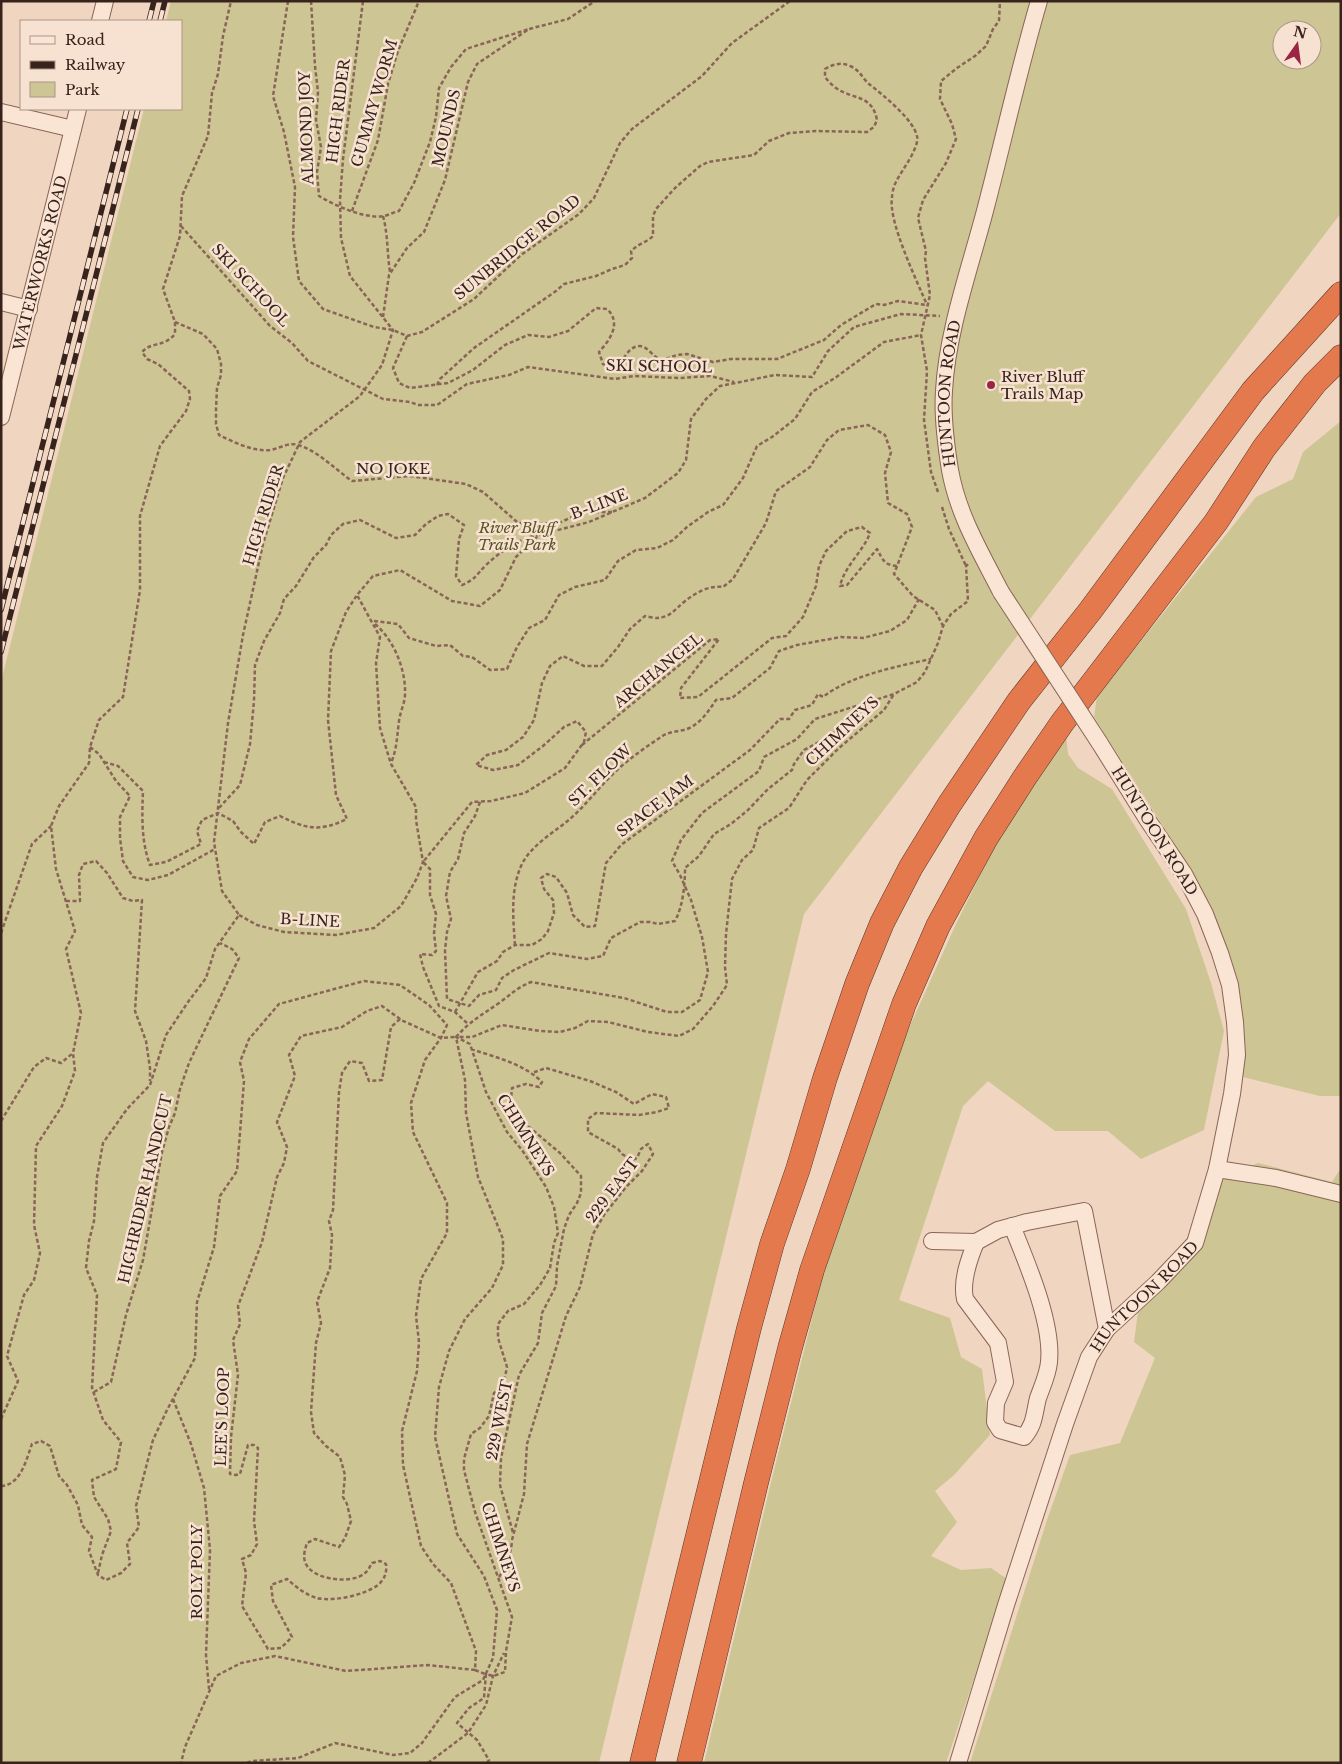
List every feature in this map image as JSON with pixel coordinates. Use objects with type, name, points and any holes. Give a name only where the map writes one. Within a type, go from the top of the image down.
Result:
[{"type":"highway","points":[[642,1763],[772,1244],[798,1169],[828,1068],[857,984],[882,923],[916,859],[949,805],[1018,701],[1090,611],[1253,391],[1341,294]]},
{"type":"highway","points":[[689,1763],[756,1483],[812,1270],[904,1004],[938,926],[986,838],[1062,723],[1216,522],[1264,448],[1315,383],[1341,357]]},
{"type":"street","points":[[100,20],[105,1]]},
{"type":"street","name":"HUNTOON ROAD","points":[[958,1763],[1006,1605],[1089,1357],[1107,1329],[1158,1282],[1195,1243],[1217,1169],[1232,1094],[1237,1055],[1230,985],[1205,914],[1184,874],[1001,592],[960,512],[950,471],[945,423],[944,384],[956,316],[986,206],[1023,54],[1039,1]]},
{"type":"street","name":"WATERWORKS ROAD","points":[[1,417],[78,110]]},
{"type":"street","points":[[1,112],[72,129]]},
{"type":"street","points":[[1,302],[29,309]]},
{"type":"street","points":[[1217,1169],[1276,1178],[1341,1194]]},
{"type":"street","points":[[932,1241],[976,1242],[998,1230],[1084,1211],[1107,1329]]},
{"type":"street","points":[[976,1242],[969,1261],[963,1292],[965,1300],[998,1343],[1004,1382],[996,1404],[995,1422],[1000,1430],[1024,1437],[1031,1428],[1050,1363],[1049,1336],[1026,1262],[1012,1226]]},
{"type":"path","points":[[1,933],[32,844],[51,826],[59,806],[89,763],[90,747],[99,720],[123,697],[140,590],[140,516],[160,446],[186,410],[190,399],[189,390],[158,364],[147,359],[142,352],[147,347],[164,344],[175,334],[175,322],[163,289],[180,236],[182,196],[208,136],[212,93],[218,74],[223,36],[231,1]]},
{"type":"path","points":[[288,1],[273,96],[284,132],[295,187],[293,237],[299,281],[323,309],[374,327],[393,330],[407,336],[393,368],[399,384],[410,388],[448,383],[473,370],[493,353],[519,338],[533,334],[549,337],[568,331],[596,308],[607,309],[612,314],[614,320],[612,332],[599,352],[603,364],[613,368],[617,366],[630,349],[638,346],[644,347],[654,357],[662,360],[687,354],[702,357],[713,362],[731,359],[777,359],[824,340],[841,326],[876,304],[884,305],[898,302],[928,305]]},
{"type":"path","name":"ALMOND JOY","points":[[311,1],[318,92],[316,120],[321,147],[317,172],[320,196],[340,208],[383,216]]},
{"type":"path","name":"HIGH RIDER","points":[[239,915],[222,891],[214,842],[228,723],[263,544],[283,478],[300,442],[360,396],[382,365],[393,330],[350,276],[341,238],[340,208],[343,158],[363,1]]},
{"type":"path","name":"GUMMY WORM","points":[[352,211],[378,140],[388,84],[398,51],[419,1]]},
{"type":"path","name":"MOUNDS","points":[[383,317],[390,273],[407,248],[424,232],[442,188],[455,142],[468,82],[477,64],[529,30],[568,20],[595,1]]},
{"type":"path","name":"SUNBRIDGE ROAD","points":[[407,336],[422,332],[474,299],[521,255],[579,214],[594,198],[620,143],[632,129],[702,76],[732,43],[790,1]]},
{"type":"path","points":[[928,305],[930,295],[925,258],[926,251],[918,218],[923,200],[946,163],[956,139],[952,124],[940,100],[941,81],[986,46],[993,29],[999,21],[1000,1]]},
{"type":"path","points":[[390,273],[387,252],[387,230],[383,216],[399,211],[414,183],[430,142],[436,117],[439,88],[451,67],[466,49],[529,30]]},
{"type":"path","points":[[437,385],[440,379],[474,348],[564,284],[596,276],[625,265],[632,258],[631,251],[654,236],[653,216],[662,200],[700,166],[708,162],[754,155],[769,141],[789,133],[816,131],[867,132],[874,127],[877,120],[874,108],[864,99],[837,89],[825,77],[825,69],[831,65],[850,66],[860,72],[867,82],[904,116],[917,134],[918,142],[896,181],[890,208],[897,234],[928,305]]},
{"type":"path","name":"SKI SCHOOL","points":[[181,225],[270,326],[292,343],[308,361],[383,399],[410,402],[418,405],[437,405],[467,384],[509,375],[528,367],[615,379],[634,376],[679,378],[710,376],[735,383]]},
{"type":"path","name":"B-LINE","points":[[218,813],[233,821],[241,832],[254,844],[265,822],[280,816],[310,828],[334,825],[346,819],[336,795],[328,720],[331,651],[346,612],[373,576],[400,570],[452,601],[480,606],[500,590],[516,557],[540,535],[589,522],[645,498],[678,473],[686,460],[691,419],[698,408],[720,386],[775,375],[812,377],[828,351],[854,328],[901,314],[925,316],[928,305]]},
{"type":"path","points":[[175,322],[202,334],[217,349],[221,364],[216,409],[218,435],[254,448],[270,450],[284,445],[299,445]]},
{"type":"path","points":[[372,621],[398,624],[409,638],[436,646],[450,645],[463,656],[472,657],[490,670],[507,669],[517,647],[529,628],[545,620],[559,595],[575,587],[606,580],[618,561],[630,553],[636,550],[657,548],[673,540],[708,512],[723,506],[743,478],[757,446],[772,437],[795,418],[812,392],[835,378],[884,342],[921,335]]},
{"type":"path","points":[[879,698],[867,712],[804,750],[792,770],[768,789],[748,810],[714,834],[699,856],[685,868],[685,884],[675,921],[658,924],[640,922],[611,938],[603,956],[587,959],[549,953],[514,970],[502,978],[496,990],[479,995],[469,1006],[447,999],[444,950],[451,919],[446,896],[450,872],[458,859],[464,833],[475,816],[480,802],[525,793],[565,768],[584,742],[586,732],[577,720],[564,727],[518,765],[493,770],[476,765],[487,755],[506,750],[523,737],[534,720],[542,683],[550,666],[563,656],[584,666],[602,666],[630,629],[646,616],[657,618],[674,613],[695,594],[712,586],[723,587],[733,579],[766,523],[776,491],[810,467],[827,440],[839,430],[868,425],[885,435],[890,452],[885,473],[888,503],[907,514],[912,527],[894,574],[913,596],[935,610],[943,626]]},
{"type":"path","name":"NO JOKE","points":[[299,445],[322,457],[352,481],[410,476],[466,484],[483,492],[517,522],[528,525],[561,522],[583,512],[613,512]]},
{"type":"path","points":[[218,809],[240,784],[250,744],[255,665],[264,641],[280,613],[284,599],[296,586],[314,557],[326,545],[331,535],[342,524],[360,520],[396,538],[415,535],[438,516],[448,514],[464,526],[459,539],[456,576],[462,585],[474,580],[499,553],[525,538],[540,535]]},
{"type":"path","name":"ARCHANGEL","points":[[579,748],[710,640],[719,639],[681,688],[680,698],[698,697],[772,638],[786,636],[803,617],[816,586],[819,566],[826,551],[847,531],[862,527],[870,533],[866,545],[847,568],[840,586],[847,585],[877,550],[889,566],[898,566]]},
{"type":"path","points":[[247,1763],[252,1761],[298,1758],[335,1744],[393,1755],[410,1753],[422,1743],[455,1696],[483,1680],[493,1658],[497,1610],[484,1576],[457,1534],[435,1437],[439,1387],[449,1351],[464,1318],[492,1288],[503,1265],[503,1239],[478,1177],[466,1113],[465,1080],[456,1037],[467,1024],[519,987],[532,982],[624,998],[667,1012],[682,1012],[700,1000],[708,972],[702,937],[685,884],[672,861],[680,840],[702,813],[759,771],[764,757],[797,739],[815,719],[894,694],[917,682],[925,672],[938,643],[943,626],[951,614],[968,601],[966,566],[981,553]]},
{"type":"path","points":[[357,595],[380,637],[376,663],[380,728],[391,764],[416,807],[416,820],[423,862],[430,869],[430,894],[436,914],[434,933],[436,951],[432,955],[420,954],[439,1006],[454,1012],[467,1024]]},
{"type":"path","name":"ST. FLOW","points":[[515,944],[514,888],[524,862],[543,839],[558,830],[582,809],[617,770],[666,733],[688,729],[705,717],[716,700],[732,698],[770,668],[780,651],[842,637],[863,638],[890,631],[907,620],[919,600]]},
{"type":"path","points":[[372,621],[389,640],[405,679],[405,697],[399,720],[397,743],[391,764]]},
{"type":"path","name":"SPACE JAM","points":[[515,944],[532,945],[542,940],[548,931],[554,913],[554,900],[544,889],[541,878],[548,874],[556,877],[567,893],[573,915],[585,927],[595,926],[606,863],[621,845],[750,750],[780,719],[789,719],[795,710],[812,705],[818,694],[823,697],[834,688],[891,667],[931,659]]},
{"type":"path","name":"CHIMNEYS","points":[[456,1037],[472,1037],[502,1025],[560,1032],[575,1028],[588,1021],[608,1022],[648,1032],[679,1036],[692,1029],[713,1006],[727,985],[725,967],[726,934],[732,878],[742,860],[752,850],[759,828],[789,808],[806,780],[839,748],[884,710],[894,694]]},
{"type":"path","points":[[90,747],[99,754],[116,781],[130,796],[120,817],[120,838],[123,861],[133,877],[148,880],[168,875],[215,849]]},
{"type":"path","points":[[104,762],[118,766],[143,790],[142,834],[150,865],[166,862],[201,844],[198,831],[202,820],[218,813]]},
{"type":"path","name":"B-LINE","points":[[239,915],[257,925],[284,932],[336,935],[374,928],[401,906],[418,878],[423,862],[440,839],[472,802],[480,802]]},
{"type":"path","points":[[1,1419],[18,1381],[7,1356],[24,1295],[34,1280],[40,1252],[34,1225],[36,1146],[62,1106],[75,1071],[73,1053],[81,1013],[66,949],[75,931],[56,869],[51,826]]},
{"type":"path","points":[[66,901],[80,900],[79,875],[83,864],[96,861],[123,898],[133,901],[142,900],[135,1011],[146,1041],[150,1068],[150,1085]]},
{"type":"path","points":[[98,1575],[102,1555],[111,1531],[108,1518],[94,1496],[92,1480],[116,1469],[121,1442],[103,1420],[92,1388],[97,1295],[86,1268],[94,1221],[97,1177],[103,1143],[126,1109],[150,1085],[166,1035],[206,978],[215,950],[239,915]]},
{"type":"path","name":"HIGHRIDER HANDCUT","points":[[94,1392],[111,1382],[126,1315],[143,1260],[168,1127],[176,1113],[180,1089],[189,1062],[239,958],[232,950],[220,943]]},
{"type":"path","points":[[454,1012],[478,972],[496,961],[503,952],[515,944]]},
{"type":"path","points":[[1,1486],[8,1486],[18,1477],[32,1444],[41,1441],[50,1446],[59,1476],[67,1485],[78,1504],[82,1525],[92,1537],[89,1550],[98,1575],[106,1580],[121,1573],[130,1564],[127,1543],[139,1528],[136,1506],[153,1440],[195,1358],[197,1302],[214,1248],[220,1196],[237,1171],[244,1081],[240,1062],[249,1039],[279,1004],[364,981],[400,985],[429,1005],[447,1025],[441,1038],[425,1060],[411,1103],[413,1132],[447,1203],[447,1233],[421,1279],[416,1316],[419,1342],[417,1371],[402,1431],[403,1465],[421,1546],[433,1564],[451,1584],[476,1651],[475,1670]]},
{"type":"path","name":"LEE'S LOOP","points":[[274,1649],[268,1649],[242,1606],[246,1573],[242,1560],[251,1555],[257,1544],[254,1521],[258,1448],[254,1445],[248,1445],[240,1474],[236,1476],[230,1474],[231,1437],[238,1375],[234,1340],[240,1324],[238,1306],[262,1242],[277,1176],[284,1163],[287,1147],[276,1122],[295,1076],[289,1055],[301,1036],[342,1027],[367,1011],[382,1006],[400,1019],[441,1038],[456,1037]]},
{"type":"path","points":[[276,1656],[274,1649],[281,1648],[292,1637],[273,1602],[271,1585],[287,1580],[300,1590],[318,1598],[339,1598],[355,1595],[378,1584],[387,1572],[386,1564],[380,1561],[372,1563],[365,1573],[354,1578],[334,1579],[322,1577],[310,1571],[304,1562],[304,1553],[307,1543],[315,1538],[339,1547],[345,1538],[351,1521],[347,1504],[343,1497],[345,1475],[340,1457],[314,1433],[311,1412],[316,1343],[321,1323],[317,1302],[330,1268],[332,1235],[329,1221],[333,1210],[339,1092],[342,1073],[350,1060],[362,1063],[369,1081],[382,1080],[391,1027],[400,1019]]},
{"type":"path","name":"CHIMNEYS","points":[[456,1037],[470,1044],[486,1092],[507,1132],[546,1187],[554,1207],[558,1233],[550,1268],[540,1285],[524,1304],[508,1312],[498,1324],[498,1338],[507,1367],[504,1387],[494,1393],[489,1416],[480,1428],[471,1434],[464,1459],[464,1470],[475,1512],[512,1617],[506,1651],[505,1672],[493,1676]]},
{"type":"path","points":[[471,1050],[499,1058],[532,1073]]},
{"type":"path","points":[[1,1121],[34,1067],[46,1058],[61,1063],[73,1053]]},
{"type":"path","name":"229 EAST","points":[[512,1540],[524,1494],[527,1444],[566,1316],[580,1287],[593,1234],[604,1215],[626,1187],[642,1172],[653,1154],[648,1144],[641,1149],[637,1158],[632,1160],[618,1149],[588,1132],[588,1120],[596,1113],[639,1115],[669,1108],[666,1097],[652,1094],[634,1104],[616,1092],[590,1081],[546,1068],[532,1073]]},
{"type":"path","name":"229 WEST","points":[[498,1577],[511,1550],[513,1530],[500,1484],[501,1458],[519,1375],[538,1343],[542,1313],[556,1286],[557,1266],[564,1229],[581,1193],[581,1176],[560,1153],[529,1127],[511,1099],[512,1088],[526,1084],[539,1087],[542,1082],[532,1073]]},
{"type":"path","name":"ROLY POLY","points":[[173,1399],[191,1444],[204,1488],[210,1550],[206,1655],[209,1690]]},
{"type":"path","points":[[428,1763],[468,1733],[486,1705],[493,1676],[506,1651]]},
{"type":"path","points":[[181,1763],[185,1747],[216,1676],[241,1663],[276,1656],[346,1671],[428,1665],[475,1670],[493,1676]]},
{"type":"path","points":[[486,1674],[484,1698],[469,1708],[457,1723],[477,1740],[489,1760],[487,1763]]},
{"type":"green space","name":"River Bluff Trails Park","points":[[171,1],[1341,1],[1341,213],[804,914],[599,1763],[1,1763],[1,682],[144,110],[182,110],[182,20],[166,20]]},
{"type":"green space","points":[[1341,421],[1341,1096],[1320,1096],[1239,1076],[1244,1029],[1189,867],[1094,717],[1097,696],[1256,497],[1293,479],[1303,452]]},
{"type":"green space","points":[[1066,735],[1068,754],[1078,768],[1112,789],[1186,909],[1211,983],[1224,1031],[1204,1130],[1141,1159],[1108,1131],[1055,1131],[988,1081],[963,1106],[899,1300],[950,1318],[961,1357],[982,1369],[990,1435],[954,1475],[935,1491],[957,1522],[931,1556],[961,1570],[991,1568],[1007,1579],[946,1763],[704,1763],[772,1478],[830,1247],[890,1070],[956,924],[1003,829]]},
{"type":"green space","points":[[1258,1163],[1332,1182],[1341,1168],[1341,1763],[970,1763],[1047,1520],[1070,1455],[1120,1443],[1155,1358],[1134,1342],[1138,1312],[1190,1238],[1215,1181]]},
{"type":"railway","points":[[149,20],[154,1]]},
{"type":"railway","points":[[160,20],[165,1]]},
{"type":"railway","points":[[1,610],[127,110]]},
{"type":"railway","points":[[1,652],[138,110]]},
{"type":"place","name":"River Bluff Trails Map","points":[[991,385]]}]
